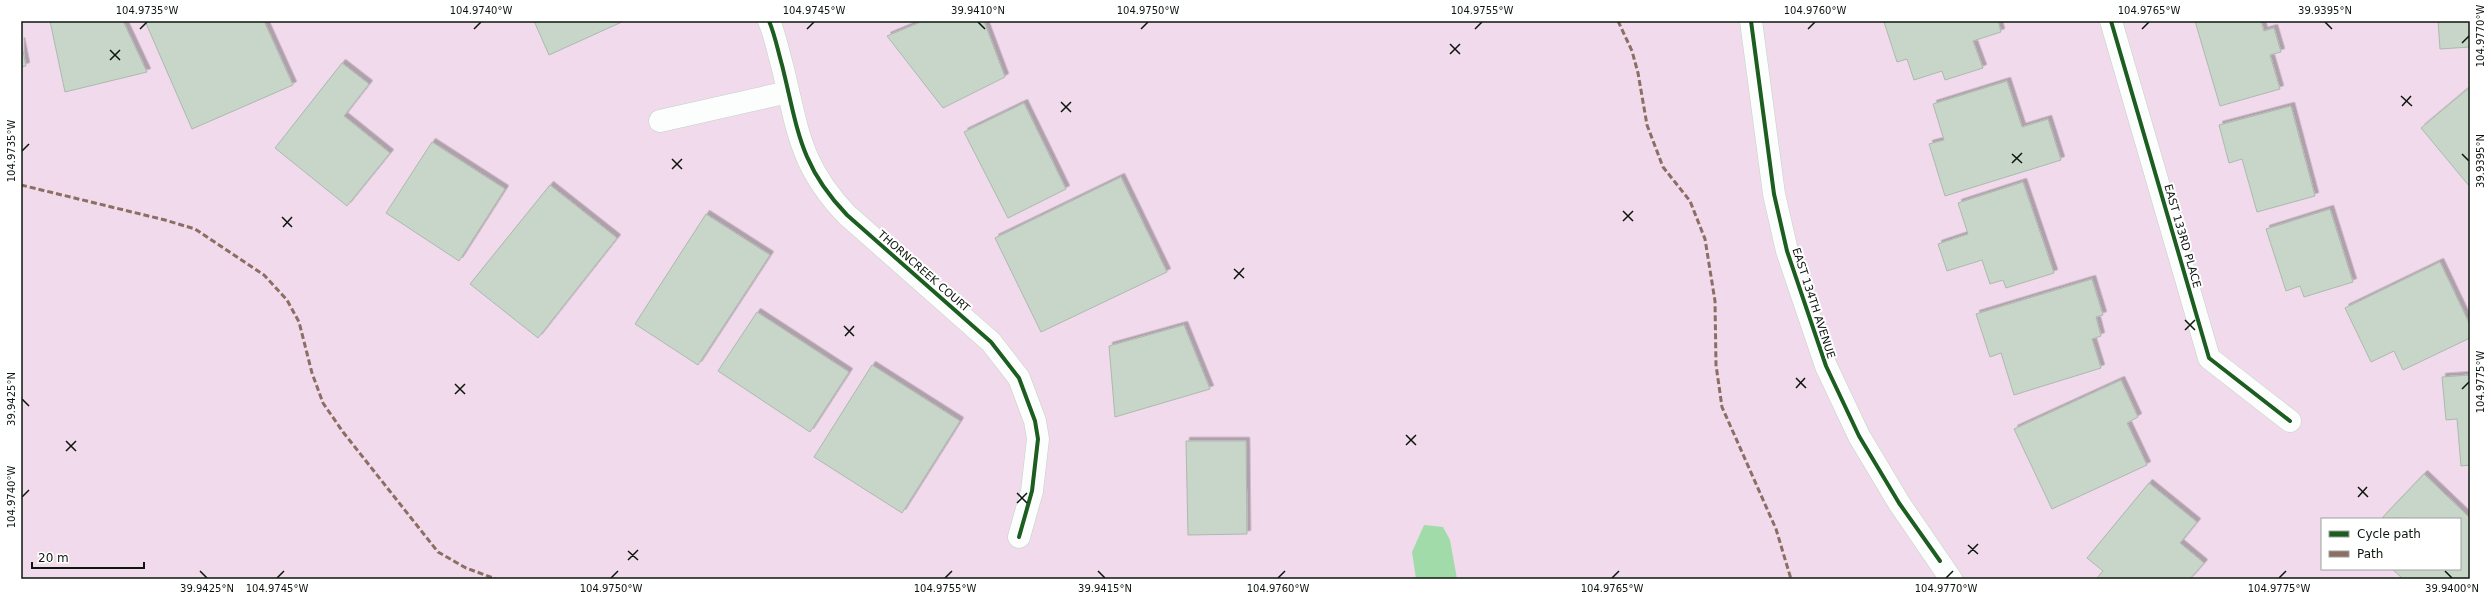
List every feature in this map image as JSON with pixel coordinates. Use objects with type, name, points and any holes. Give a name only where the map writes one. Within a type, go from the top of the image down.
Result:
[{"type":"street","name":"THORNCREEK COURT","points":[[769,21],[788,92],[797,134],[807,160],[826,193],[847,215],[991,342],[1019,378],[1035,421],[1038,439],[1032,490],[1019,537]]},
{"type":"street","name":"EAST 134TH AVENUE","points":[[1751,21],[1779,216],[1787,251],[1826,366],[1858,436],[1899,503],[1946,570],[1964,579]]},
{"type":"street","name":"EAST 133RD PLACE","points":[[2111,21],[2209,358],[2290,421]]},
{"type":"street","points":[[660,121],[788,92]]},
{"type":"shaded area","points":[[21,21],[2470,21],[2470,579],[21,579]]},
{"type":"shaded area","points":[[1424,525],[1443,527],[1450,540],[1457,579],[1416,579],[1412,552]]},
{"type":"building","points":[[50,21],[123,21],[147,72],[65,92]]},
{"type":"building","points":[[145,21],[264,21],[293,85],[192,129]]},
{"type":"building","points":[[534,21],[624,21],[549,55]]},
{"type":"building","points":[[923,21],[984,21],[1005,77],[943,108],[887,36]]},
{"type":"building","points":[[1998,21],[2001,32],[1973,41],[1983,68],[1945,80],[1942,71],[1914,80],[1907,59],[1897,62],[1884,22]]},
{"type":"building","points":[[2195,21],[2261,21],[2264,31],[2274,28],[2281,52],[2270,55],[2280,89],[2220,106]]},
{"type":"building","points":[[2438,21],[2470,21],[2470,47],[2440,49]]},
{"type":"building","points":[[21,41],[26,66],[21,67]]},
{"type":"building","points":[[342,63],[369,84],[344,116],[390,153],[347,206],[275,148]]},
{"type":"building","points":[[2007,81],[2022,127],[2048,119],[2061,160],[1945,196],[1929,144],[1944,140],[1933,104]]},
{"type":"building","points":[[2470,87],[2470,187],[2421,128]]},
{"type":"building","points":[[1024,103],[1066,189],[1008,218],[964,132]]},
{"type":"building","points":[[2291,106],[2315,196],[2257,212],[2242,159],[2229,163],[2219,125]]},
{"type":"building","points":[[432,142],[505,189],[459,261],[386,213]]},
{"type":"building","points":[[1121,177],[1167,272],[1041,332],[995,238]]},
{"type":"building","points":[[2023,182],[2054,273],[2006,288],[2003,280],[1990,284],[1982,260],[1947,271],[1938,244],[1968,234],[1958,203]]},
{"type":"building","points":[[550,185],[617,238],[538,338],[470,284]]},
{"type":"building","points":[[2330,209],[2353,282],[2304,297],[2300,286],[2286,291],[2266,229]]},
{"type":"building","points":[[706,214],[770,255],[698,365],[635,324]]},
{"type":"building","points":[[2440,262],[2470,325],[2470,338],[2403,370],[2394,351],[2371,362],[2345,308]]},
{"type":"building","points":[[2092,279],[2103,315],[2096,317],[2101,336],[2092,339],[2101,368],[2014,395],[2001,353],[1990,357],[1976,314]]},
{"type":"building","points":[[757,312],[849,372],[810,432],[718,371]]},
{"type":"building","points":[[1184,325],[1210,389],[1115,417],[1109,346]]},
{"type":"building","points":[[872,365],[960,421],[902,513],[814,457]]},
{"type":"building","points":[[2470,375],[2470,465],[2461,466],[2457,419],[2446,420],[2442,377]]},
{"type":"building","points":[[2121,380],[2138,417],[2127,423],[2147,465],[2052,509],[2014,429]]},
{"type":"building","points":[[1186,441],[1246,441],[1247,534],[1188,535]]},
{"type":"building","points":[[2424,474],[2470,518],[2470,579],[2403,579],[2393,570],[2461,570],[2461,518],[2382,518]]},
{"type":"building","points":[[2149,483],[2197,522],[2180,543],[2204,563],[2190,579],[2096,579],[2103,571],[2087,558]]},
{"type":"marked path","points":[[1618,21],[1632,51],[1638,73],[1647,125],[1663,167],[1690,201],[1705,239],[1715,301],[1716,365],[1722,407],[1776,529],[1791,579]]},
{"type":"marked path","points":[[21,185],[165,220],[195,229],[264,275],[287,300],[299,322],[312,373],[323,403],[343,432],[438,552],[466,568],[496,579]]},
{"type":"cycle path","points":[[769,21],[782,65],[802,145],[819,179],[831,197],[847,215],[991,342],[1019,378],[1035,421],[1038,439],[1032,491],[1019,537]]},
{"type":"cycle path","points":[[1751,21],[1774,194],[1787,251],[1826,366],[1859,436],[1899,503],[1940,561]]},
{"type":"cycle path","points":[[2111,21],[2209,358],[2290,421]]}]
